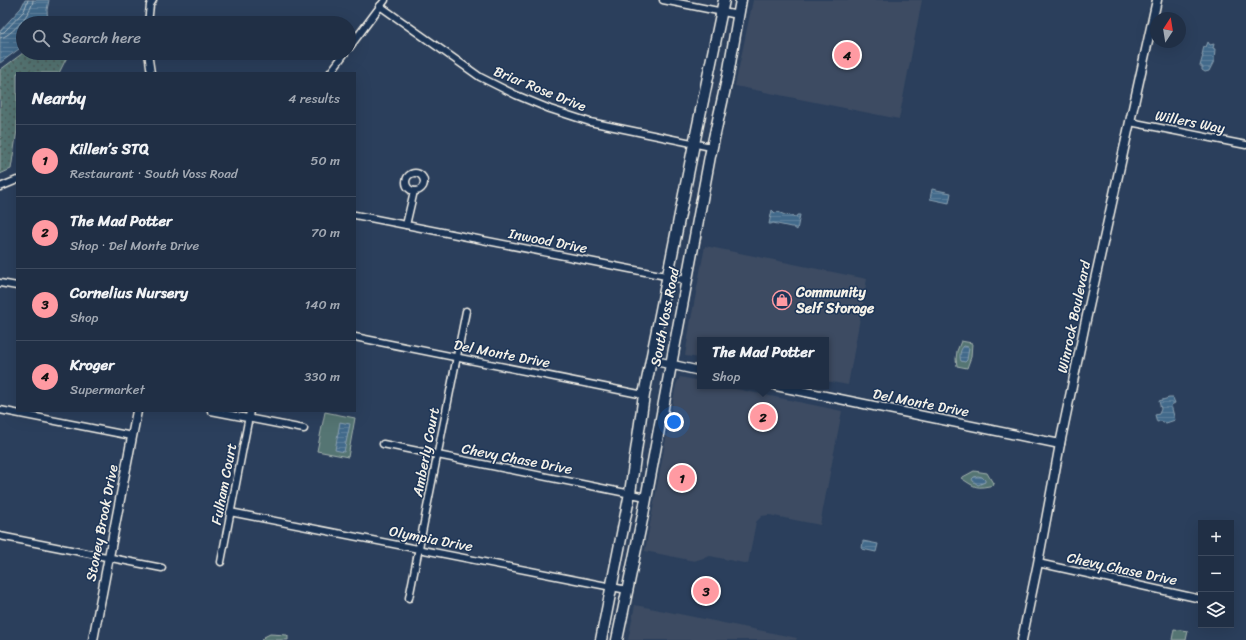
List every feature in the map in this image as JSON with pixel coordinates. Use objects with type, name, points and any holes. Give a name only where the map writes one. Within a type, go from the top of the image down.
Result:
[{"type":"main road","name":"South Voss Road","points":[[601,640],[630,493],[644,395],[724,0]]},
{"type":"main road","name":"South Voss Road","points":[[617,640],[646,497],[711,147],[728,75],[741,0]]},
{"type":"main road","points":[[676,231],[695,234]]},
{"type":"street","points":[[149,16],[150,5],[153,0]]},
{"type":"street","points":[[663,0],[738,15]]},
{"type":"street","name":"Winrock Boulevard","points":[[1022,640],[1038,564],[1060,444],[1157,0]]},
{"type":"street","points":[[356,39],[383,3]]},
{"type":"street","name":"Briar Rose Drive","points":[[383,3],[480,77],[516,95],[550,109],[590,122],[711,147]]},
{"type":"street","points":[[149,60],[151,72]]},
{"type":"street","points":[[331,72],[340,60]]},
{"type":"street","name":"Willers Way","points":[[1130,122],[1246,146]]},
{"type":"street","points":[[0,187],[16,180]]},
{"type":"street","points":[[406,226],[414,191]]},
{"type":"street","name":"Inwood Drive","points":[[356,215],[686,280]]},
{"type":"street","points":[[0,283],[16,286]]},
{"type":"street","name":"Amberly Court","points":[[409,598],[466,311]]},
{"type":"street","name":"Del Monte Drive","points":[[356,337],[644,395]]},
{"type":"street","points":[[651,360],[697,370]]},
{"type":"street","name":"Del Monte Drive","points":[[791,389],[1060,444]]},
{"type":"street","points":[[0,410],[132,436]]},
{"type":"street","name":"Stoney Brook Drive","points":[[93,640],[137,412]]},
{"type":"street","points":[[216,412],[304,429]]},
{"type":"street","name":"Fulham Court","points":[[221,562],[250,412]]},
{"type":"street","name":"Chevy Chase Drive","points":[[383,444],[646,497]]},
{"type":"street","name":"Olympia Drive","points":[[230,512],[627,590]]},
{"type":"street","points":[[0,536],[109,556],[162,568]]},
{"type":"street","name":"Chevy Chase Drive","points":[[1038,564],[1198,597]]},
{"type":"shaded area","points":[[753,0],[922,0],[899,119],[735,86]]},
{"type":"shaded area","points":[[705,246],[867,279],[848,385],[829,382],[829,337],[697,337],[697,358],[685,356]]},
{"type":"shaded area","points":[[680,377],[697,380],[697,389],[736,389],[842,411],[820,525],[769,515],[762,516],[756,522],[748,564],[710,556],[694,561],[645,551],[676,385]]},
{"type":"shaded area","points":[[635,605],[797,638],[796,640],[628,640]]},
{"type":"green space","points":[[16,58],[16,60],[66,60],[60,72],[16,72],[16,136],[11,169],[0,174],[0,70]]},
{"type":"green space","points":[[961,341],[972,343],[971,357],[967,368],[957,366],[957,351]]},
{"type":"green space","points":[[325,412],[355,418],[348,457],[317,451]]},
{"type":"green space","points":[[974,471],[987,473],[994,485],[976,487],[961,478]]},
{"type":"green space","points":[[1174,629],[1188,631],[1186,640],[1172,640]]},
{"type":"green space","points":[[270,634],[287,635],[288,640],[261,640]]},
{"type":"water","points":[[25,0],[49,0],[47,16],[16,16],[16,51],[0,63],[0,31],[21,8]]},
{"type":"water","points":[[1208,42],[1210,45],[1214,44],[1214,61],[1209,71],[1205,72],[1202,70],[1202,66],[1200,66],[1204,46],[1206,47]]},
{"type":"water","points":[[932,189],[951,193],[949,203],[930,199]]},
{"type":"water","points":[[772,210],[775,213],[778,212],[796,217],[797,215],[800,215],[797,230],[793,227],[773,223],[769,224]]},
{"type":"water","points":[[964,346],[969,348],[967,360],[965,362],[961,361],[960,357]]},
{"type":"water","points":[[1173,398],[1175,403],[1171,405],[1175,420],[1166,423],[1161,421],[1157,422],[1155,415],[1159,414],[1161,409],[1159,401]]},
{"type":"water","points":[[340,422],[350,424],[344,452],[335,450]]},
{"type":"water","points":[[974,477],[982,477],[985,482],[978,485],[973,481],[972,479]]},
{"type":"water","points":[[863,541],[878,544],[876,552],[862,549]]},
{"type":"place","name":"Kroger","points":[[847,55]]},
{"type":"place","name":"Community Self Storage","points":[[782,300]]},
{"type":"place","name":"The Mad Potter","points":[[763,417]]},
{"type":"place","name":"Killen’s STQ","points":[[682,478]]},
{"type":"place","name":"Cornelius Nursery","points":[[706,591]]}]
